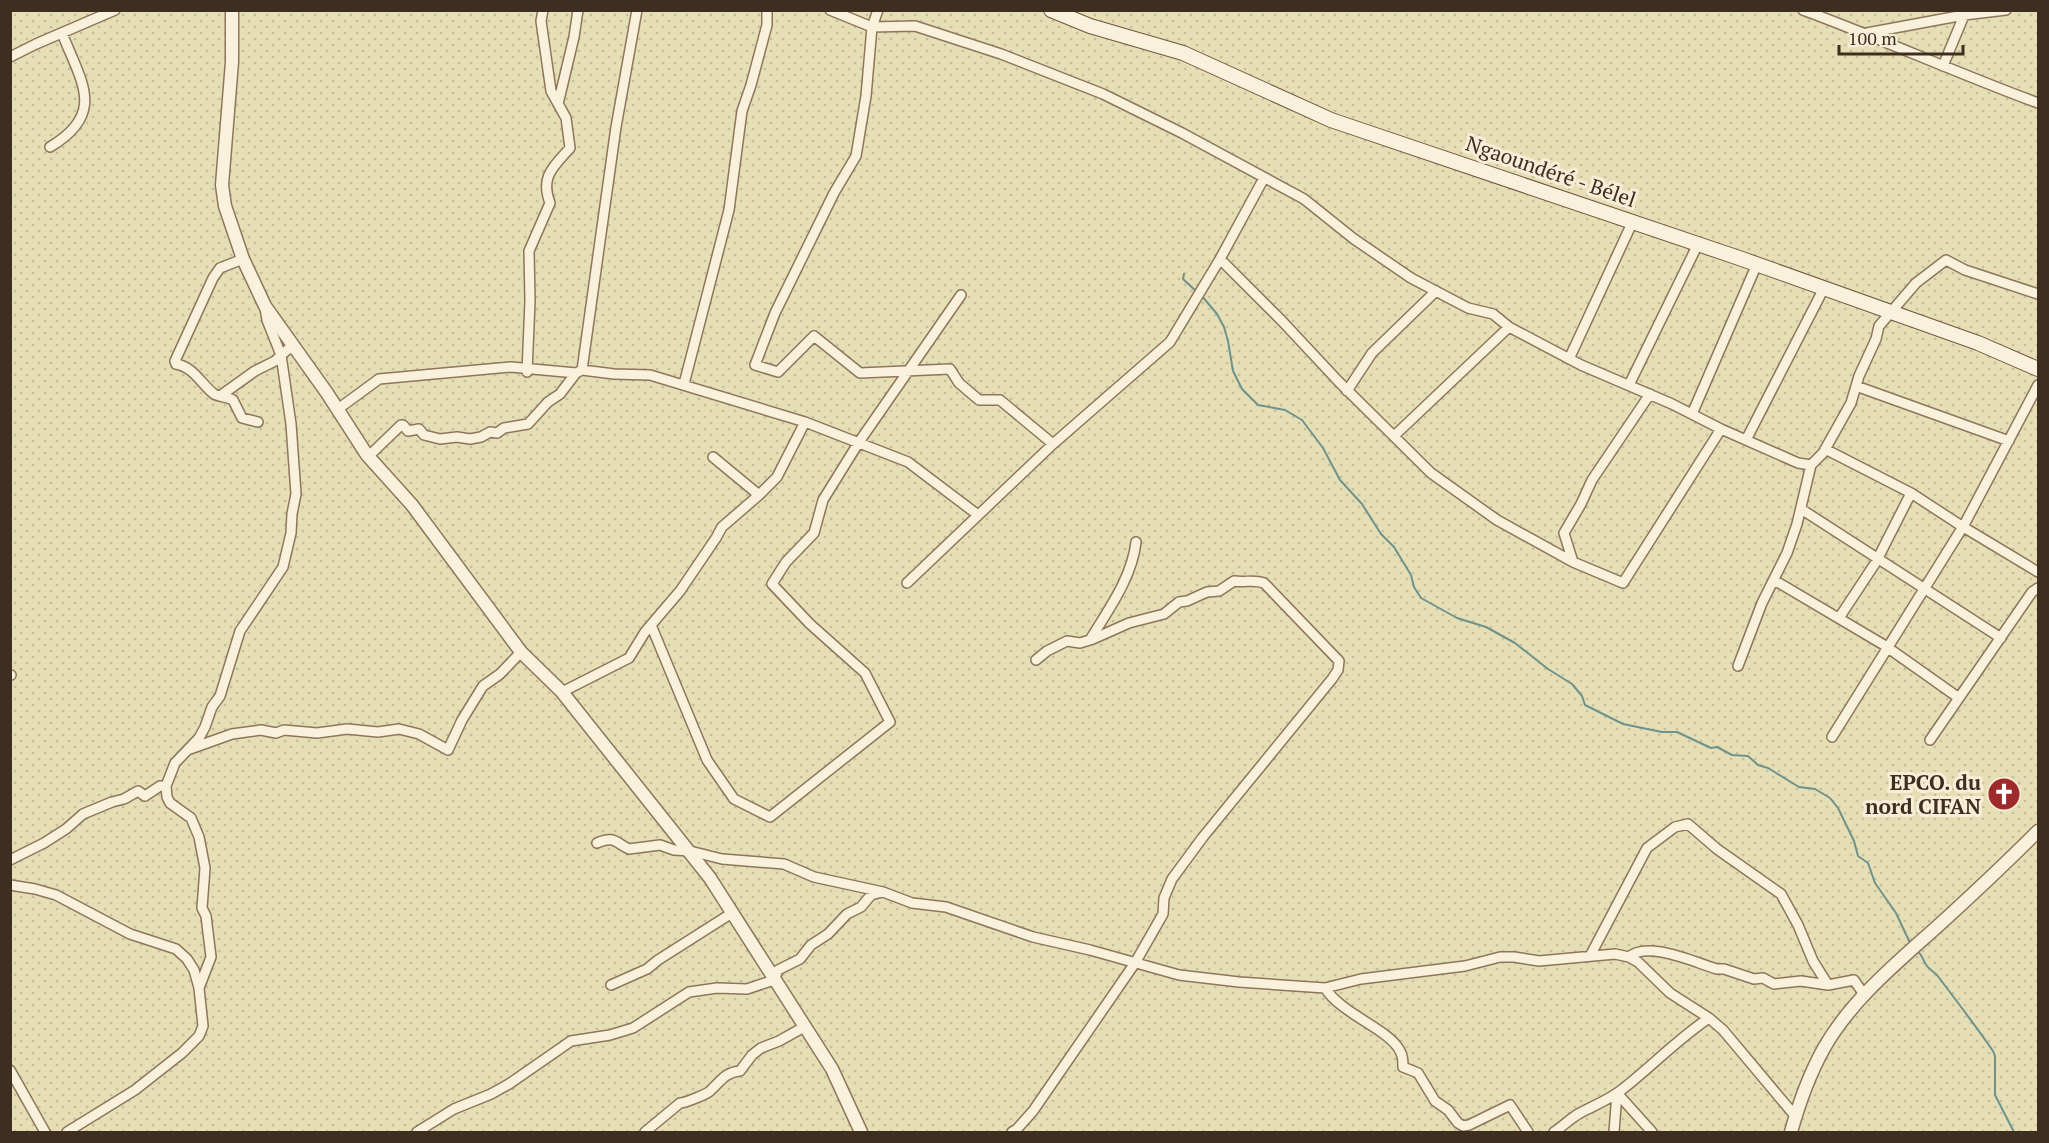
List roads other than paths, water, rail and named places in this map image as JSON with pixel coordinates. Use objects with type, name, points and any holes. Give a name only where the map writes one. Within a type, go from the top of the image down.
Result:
[{"type":"main road","name":"Ngaoundéré - Bélel","points":[[1051,10],[1090,26],[1184,53],[1331,120],[1757,264],[1978,343],[2038,369]]},
{"type":"street","points":[[231,10],[232,62],[222,185],[225,206],[243,259],[265,306],[338,409],[367,455],[419,513],[521,652],[562,692],[710,878],[832,1070],[861,1132]]},
{"type":"street","points":[[527,370],[530,301],[529,251],[550,203],[546,192],[549,172],[570,148],[566,118],[551,92],[541,21],[543,10]]},
{"type":"street","points":[[558,104],[578,10]]},
{"type":"street","points":[[367,455],[401,425],[408,431],[419,429],[424,435],[440,440],[481,437],[490,432],[498,433],[504,428],[528,424],[579,372],[616,127],[637,10]]},
{"type":"street","points":[[684,384],[729,210],[742,111],[767,25],[767,10]]},
{"type":"street","points":[[830,10],[872,27],[915,26],[1000,54],[1104,94],[1304,199],[1354,239],[1411,278],[1468,308],[1493,314],[1509,327],[1569,359],[1798,463],[1811,465]]},
{"type":"street","points":[[878,10],[872,27],[866,96],[856,156],[834,194],[775,313],[755,365],[778,372],[814,336],[860,373],[950,369],[959,382],[979,400],[1000,399],[1053,444]]},
{"type":"street","points":[[1803,10],[1866,33],[1972,79],[2038,103]]},
{"type":"street","points":[[1866,33],[1965,13],[2006,10]]},
{"type":"street","points":[[10,57],[111,12]]},
{"type":"street","points":[[1943,66],[1965,13]]},
{"type":"street","points":[[50,147],[67,137],[72,130],[84,112],[86,95],[62,33]]},
{"type":"street","points":[[907,583],[1053,444],[1170,342],[1220,259],[1264,178]]},
{"type":"street","points":[[1569,359],[1633,221]]},
{"type":"street","points":[[1629,385],[1698,244]]},
{"type":"street","points":[[243,259],[220,268],[213,278],[175,361],[176,364],[186,366],[213,392],[233,400],[242,418],[258,422]]},
{"type":"street","points":[[1220,259],[1347,391],[1431,473],[1497,520],[1573,562],[1623,583],[1721,429]]},
{"type":"street","points":[[1738,666],[1762,603],[1787,554],[1801,509],[1811,465],[1825,449],[1847,411],[1879,326],[1916,283],[1946,260],[1965,270],[2038,294]]},
{"type":"street","points":[[1692,414],[1757,264]]},
{"type":"street","points":[[1746,440],[1824,288]]},
{"type":"street","points":[[1347,391],[1372,353],[1436,291]]},
{"type":"street","points":[[651,625],[707,760],[734,799],[770,817],[890,722],[865,673],[810,624],[772,584],[786,562],[814,533],[823,500],[859,441],[962,295]]},
{"type":"street","points":[[199,988],[211,957],[206,916],[202,908],[205,868],[199,837],[191,818],[170,803],[166,786],[175,763],[199,738],[212,707],[220,696],[240,631],[284,567],[296,494],[291,424],[281,355],[267,320],[265,306]]},
{"type":"street","points":[[1394,436],[1509,327]]},
{"type":"street","points":[[220,396],[257,369],[275,361],[294,347]]},
{"type":"street","points":[[338,409],[379,379],[511,367],[527,370],[643,374],[684,384],[859,441],[908,462],[978,515]]},
{"type":"street","points":[[1832,737],[1963,527],[2038,385]]},
{"type":"street","points":[[1856,386],[2009,441]]},
{"type":"street","points":[[1573,562],[1564,533],[1592,480],[1650,394]]},
{"type":"street","points":[[562,692],[629,658],[635,646],[680,591],[722,527],[777,477],[805,422]]},
{"type":"street","points":[[1825,449],[1911,493],[2038,572]]},
{"type":"street","points":[[713,457],[759,495]]},
{"type":"street","points":[[1839,618],[1878,559],[1911,493]]},
{"type":"street","points":[[1801,509],[2001,638]]},
{"type":"street","points":[[1090,640],[1117,595],[1135,552],[1136,542]]},
{"type":"street","points":[[1012,1132],[1033,1111],[1135,963],[1163,914],[1164,898],[1172,879],[1203,837],[1332,679],[1338,670],[1339,661],[1264,582],[1254,579],[1234,581],[1220,591],[1207,592],[1179,602],[1164,614],[1129,623],[1090,640],[1067,641],[1047,651],[1036,660]]},
{"type":"street","points":[[1774,580],[1888,648],[1959,698]]},
{"type":"street","points":[[1930,740],[2032,592],[2038,588]]},
{"type":"street","points":[[187,749],[232,734],[261,730],[276,733],[284,730],[317,733],[347,729],[378,732],[399,729],[418,734],[448,750],[462,720],[483,686],[500,674],[521,652]]},
{"type":"street","points":[[10,860],[44,843],[66,829],[83,814],[112,802],[124,800],[138,791],[145,796],[159,786],[166,786]]},
{"type":"street","points":[[1590,956],[1647,848],[1675,827],[1688,824],[1717,849],[1781,894],[1828,985]]},
{"type":"street","points":[[1791,1132],[1807,1083],[1825,1046],[1865,996],[1890,968],[2038,831]]},
{"type":"street","points":[[597,843],[608,839],[617,841],[629,849],[660,844],[674,850],[690,851],[722,859],[784,864],[814,877],[883,892],[912,903],[946,907],[1033,937],[1179,975],[1239,982],[1325,988],[1360,979],[1465,966],[1500,957],[1539,961],[1616,954],[1638,962],[1670,993],[1710,1018],[1723,1030],[1796,1117]]},
{"type":"street","points":[[10,885],[56,895],[130,934],[176,949],[187,958],[194,970],[199,988],[203,1026],[198,1036],[182,1053],[135,1090],[67,1132]]},
{"type":"street","points":[[774,980],[778,970],[800,958],[811,945],[828,934],[847,914],[861,907],[872,895],[883,892]]},
{"type":"street","points":[[611,985],[647,969],[732,913]]},
{"type":"street","points":[[1629,957],[1639,950],[1656,951],[1754,979],[1763,978],[1774,984],[1801,981],[1828,985],[1854,980],[1865,996]]},
{"type":"street","points":[[417,1132],[454,1109],[509,1084],[571,1041],[610,1035],[633,1028],[689,992],[717,988],[747,988],[774,980]]},
{"type":"street","points":[[1325,988],[1343,1008],[1391,1039],[1402,1054],[1403,1067],[1418,1073],[1435,1101],[1448,1110],[1462,1128],[1510,1105],[1528,1132]]},
{"type":"street","points":[[1554,1132],[1578,1114],[1598,1105],[1617,1092],[1689,1032],[1710,1018]]},
{"type":"street","points":[[645,1132],[680,1103],[687,1103],[698,1095],[709,1093],[724,1076],[741,1071],[752,1055],[761,1048],[804,1028]]},
{"type":"street","points":[[10,1070],[45,1132]]},
{"type":"street","points":[[1614,1132],[1617,1092]]},
{"type":"street","points":[[1617,1092],[1652,1132]]},
{"type":"waterway","points":[[1184,274],[1183,279],[1197,292]]},
{"type":"waterway","points":[[1201,295],[1217,314],[1224,327],[1233,371],[1242,389],[1258,405],[1285,410],[1302,420],[1323,448],[1340,480],[1362,504],[1381,534],[1394,547],[1411,575],[1414,587],[1421,598],[1457,618],[1486,627],[1515,643],[1548,669],[1572,684],[1582,696],[1585,705],[1623,724],[1662,732],[1677,732],[1711,748],[1717,747],[1732,755],[1748,756],[1758,765],[1768,768],[1799,787],[1815,789],[1830,798],[1838,808],[1854,841],[1858,856],[1868,863],[1875,883],[1896,913],[1911,945]]},
{"type":"waterway","points":[[1917,951],[1993,1051],[1995,1095],[2014,1132]]},
{"type":"place","name":"EPCO. du nord CIFAN","points":[[2004,794]]}]
